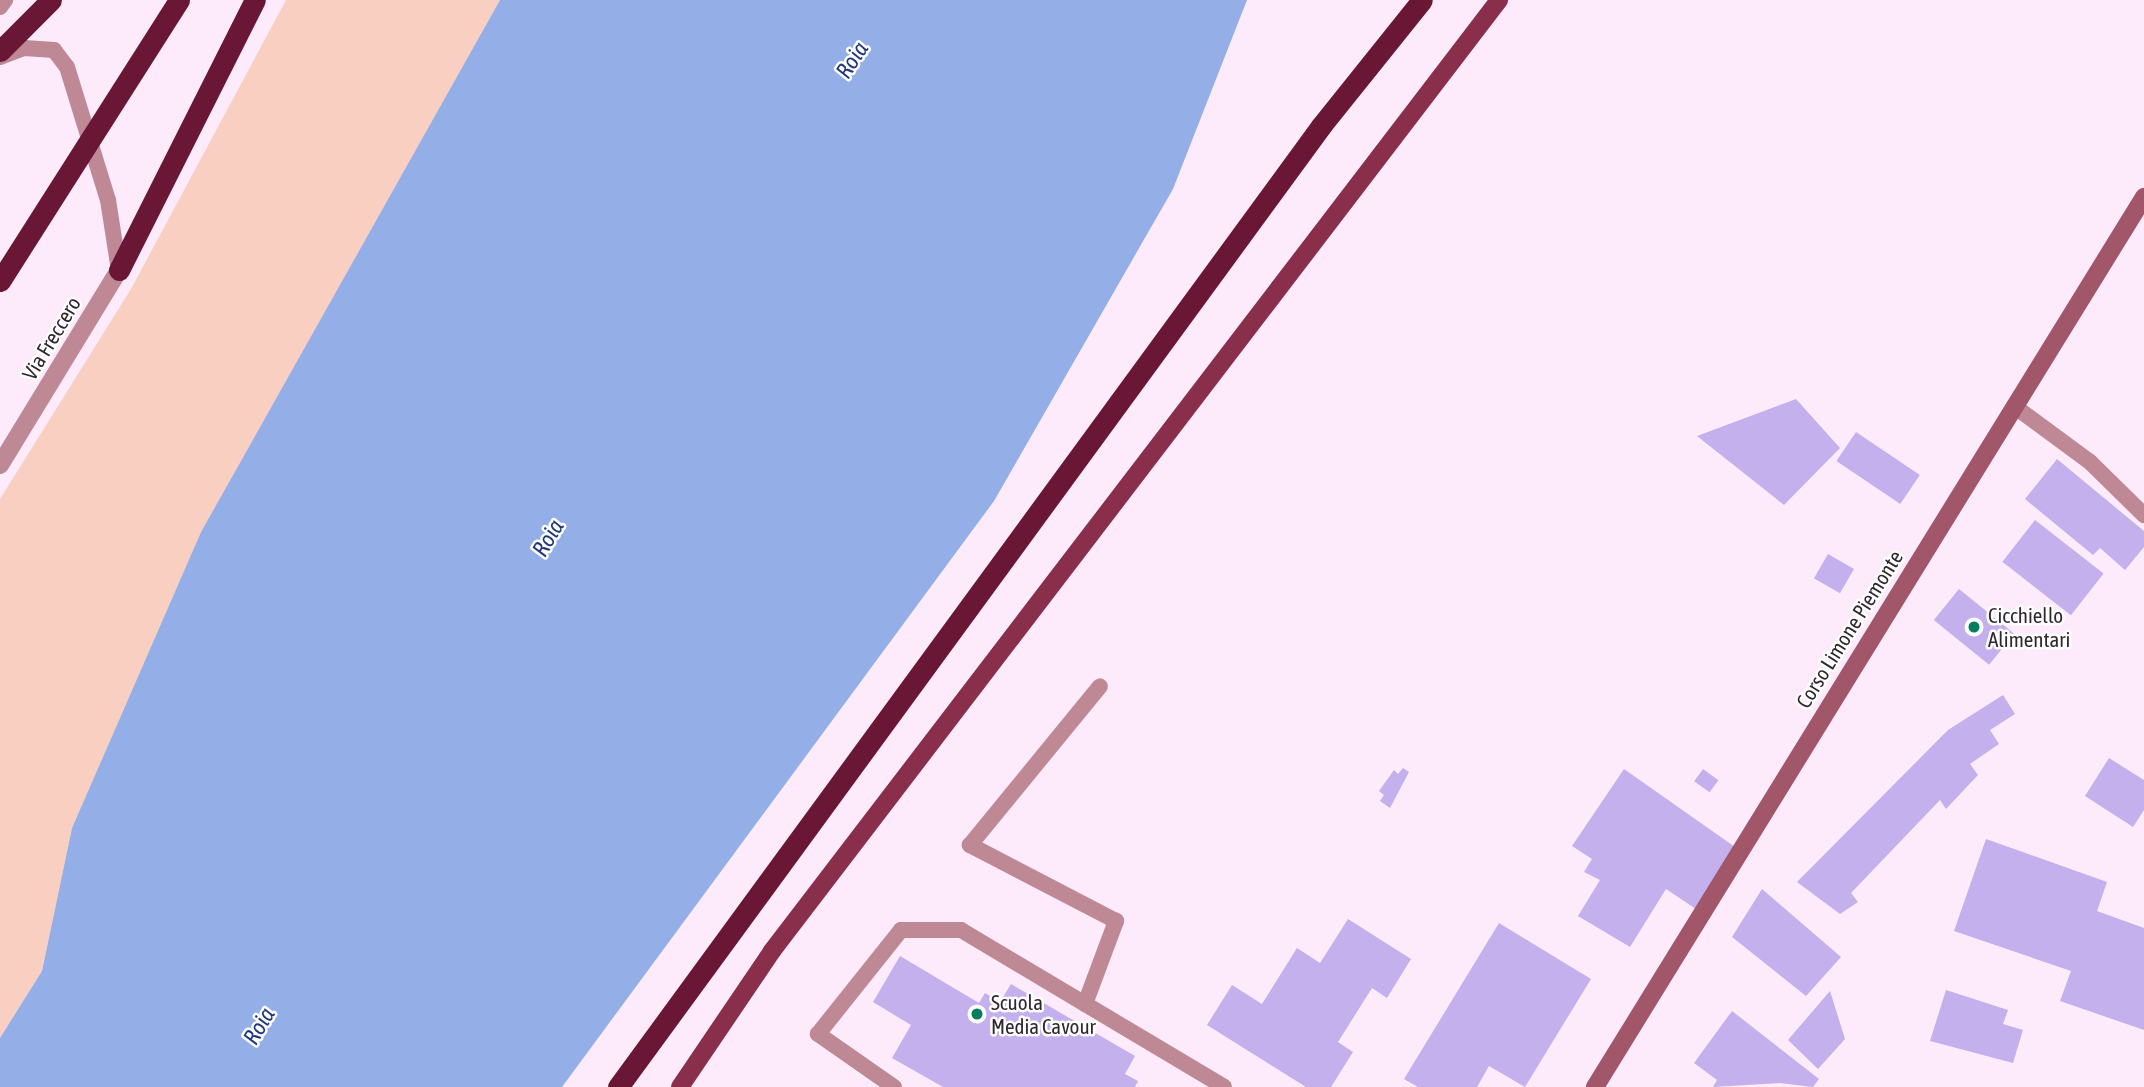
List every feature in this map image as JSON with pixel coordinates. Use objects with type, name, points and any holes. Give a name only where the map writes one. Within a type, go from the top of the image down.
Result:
[{"type":"highway","points":[[0,51],[51,0]]},
{"type":"highway","points":[[0,281],[179,0]]},
{"type":"highway","points":[[119,270],[255,0]]},
{"type":"highway","points":[[618,1087],[1321,126],[1422,0]]},
{"type":"main road","points":[[680,1087],[772,951],[1499,0]]},
{"type":"main road","name":"Corso Limone Piemonte","points":[[1595,1087],[2144,197]]},
{"type":"street","name":"Via Freccero","points":[[0,465],[119,270]]},
{"type":"lane","points":[[0,8],[5,0]]},
{"type":"lane","points":[[0,57],[24,48],[54,50],[67,67],[108,200],[119,270]]},
{"type":"lane","points":[[2014,406],[2090,462],[2144,515]]},
{"type":"lane","points":[[1085,1004],[1116,921],[970,845],[1100,686]]},
{"type":"lane","points":[[894,1087],[818,1034],[901,930],[961,930],[1224,1087]]},
{"type":"shaded area","points":[[286,0],[500,0],[201,532],[72,828],[42,971],[0,1038],[0,499],[131,289]]},
{"type":"water","name":"Roia","points":[[500,0],[1247,0],[1173,189],[994,501],[562,1087],[0,1087],[0,1038],[42,971],[72,828],[201,532]]},
{"type":"building","points":[[1796,399],[1840,448],[1784,505],[1697,436]]},
{"type":"building","points":[[1856,432],[1920,475],[1900,504],[1836,461]]},
{"type":"building","points":[[2057,459],[2144,531],[2144,547],[2125,570],[2100,548],[2093,555],[2025,499]]},
{"type":"building","points":[[2035,520],[2104,574],[2071,615],[2002,562]]},
{"type":"building","points":[[1828,554],[1854,569],[1840,593],[1814,578]]},
{"type":"building","name":"Cicchiello Alimentari","points":[[1959,589],[2014,634],[1989,665],[1934,620]]},
{"type":"building","points":[[2003,695],[2015,714],[1990,730],[1999,744],[1970,764],[1978,775],[1946,809],[1940,800],[1851,893],[1858,902],[1840,914],[1797,882],[1948,730]]},
{"type":"building","points":[[2109,758],[2144,780],[2144,810],[2133,827],[2085,796]]},
{"type":"building","points":[[1403,768],[1409,772],[1390,808],[1380,801],[1384,795],[1379,791],[1394,770],[1398,774]]},
{"type":"building","points":[[1624,769],[1735,847],[1696,909],[1666,889],[1630,947],[1578,916],[1600,880],[1584,872],[1592,859],[1572,846]]},
{"type":"building","points":[[1703,769],[1718,780],[1710,792],[1694,781]]},
{"type":"building","points":[[1986,839],[2107,882],[2097,911],[2144,928],[2144,1030],[2060,1001],[2071,971],[1954,931]]},
{"type":"building","points":[[1762,889],[1841,957],[1806,996],[1732,937]]},
{"type":"building","points":[[1348,919],[1411,959],[1387,998],[1372,988],[1338,1042],[1353,1052],[1331,1087],[1306,1087],[1207,1025],[1232,985],[1262,1004],[1297,948],[1320,963]]},
{"type":"building","points":[[1499,923],[1591,979],[1525,1087],[1489,1066],[1477,1087],[1418,1087],[1404,1079]]},
{"type":"building","name":"Scuola Media Cavour","points":[[900,956],[979,1003],[985,993],[1000,1002],[1011,984],[1135,1056],[1125,1074],[1138,1081],[1135,1087],[943,1087],[892,1058],[911,1025],[873,1002]]},
{"type":"building","points":[[1946,990],[2008,1010],[2003,1024],[2023,1030],[2013,1063],[1930,1041]]},
{"type":"building","points":[[1830,991],[1845,1039],[1818,1069],[1788,1040]]},
{"type":"building","points":[[1732,1011],[1819,1079],[1813,1087],[1780,1083],[1713,1087],[1717,1080],[1694,1063]]},
{"type":"place","name":"Cicchiello Alimentari","points":[[1974,627]]},
{"type":"place","name":"Scuola Media Cavour","points":[[977,1014]]}]
